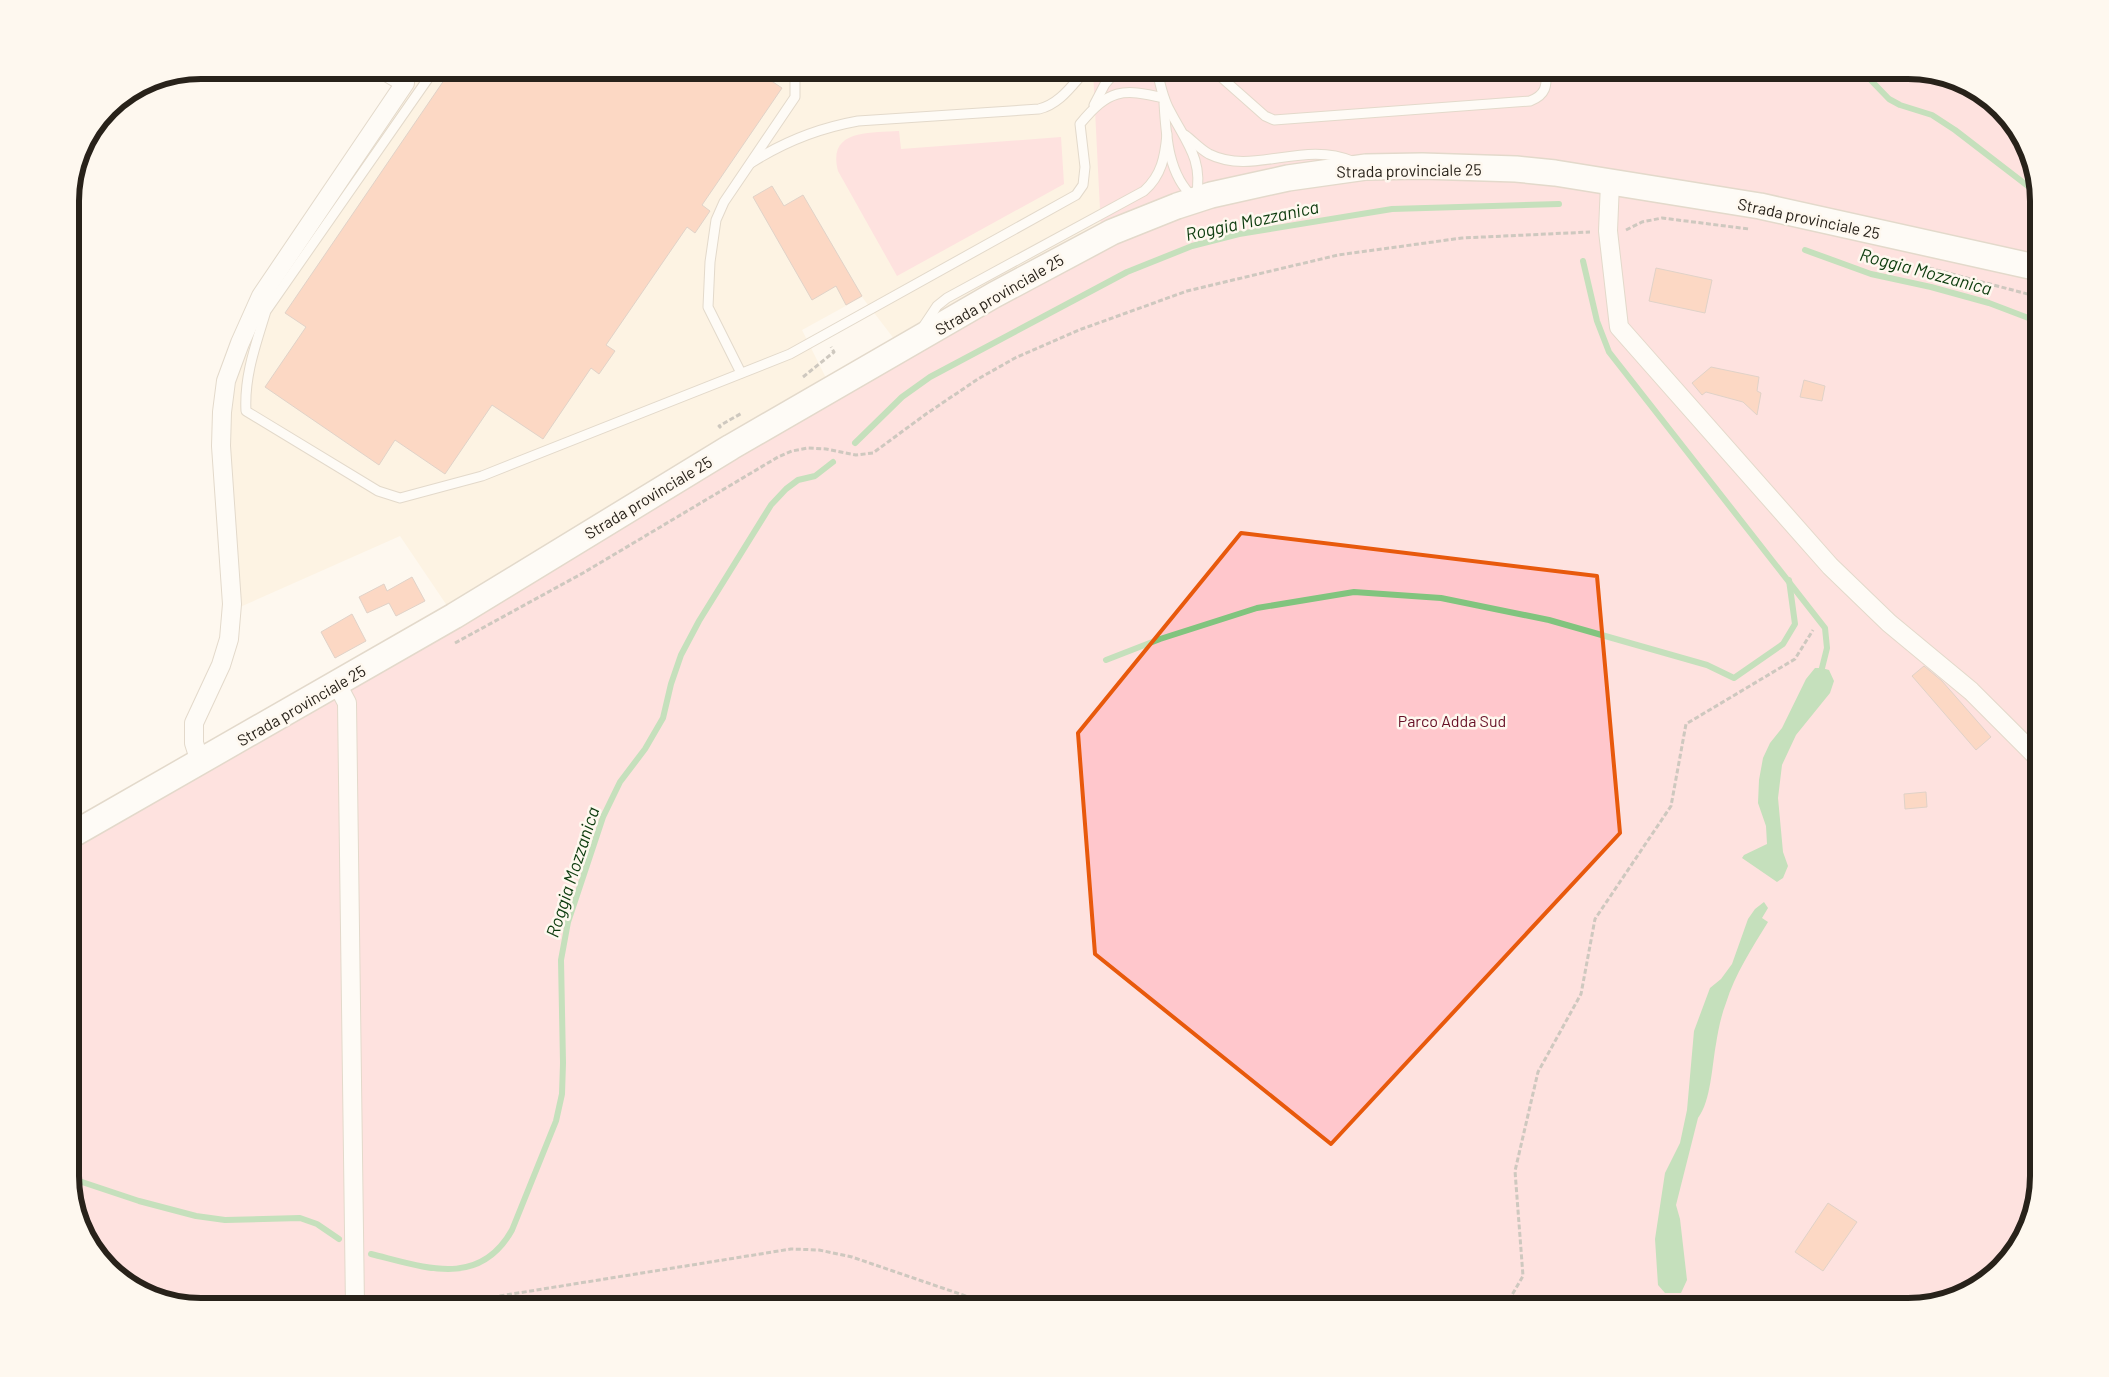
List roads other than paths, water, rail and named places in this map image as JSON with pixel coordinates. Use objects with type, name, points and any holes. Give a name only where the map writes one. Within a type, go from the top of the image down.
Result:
[{"type":"street","points":[[200,762],[194,743],[194,724],[221,665],[229,639],[232,604],[222,446],[222,412],[226,381],[240,343],[261,296],[405,83],[398,79]]},
{"type":"street","name":"Strada provinciale 25","points":[[79,844],[200,762],[454,616],[731,447],[1082,247],[1145,218],[1196,200],[1288,178],[1366,167],[1422,166],[1516,169],[1555,173],[1760,206],[2030,266]]},
{"type":"street","points":[[1610,183],[1608,231],[1619,327],[1830,566],[1889,623],[1971,691],[2030,750]]},
{"type":"street","points":[[337,684],[347,703],[355,1298]]},
{"type":"lane","points":[[428,79],[266,311],[252,354],[244,390],[246,411],[378,491],[400,498],[482,476],[790,354],[1076,195],[1083,185],[1085,167],[1080,124],[1094,108],[1109,79]]},
{"type":"lane","points":[[741,373],[708,307],[709,271],[716,220],[724,202],[795,97],[795,79]]},
{"type":"lane","points":[[751,162],[792,139],[836,125],[858,121],[1048,107],[1060,98],[1078,79]]},
{"type":"lane","points":[[1159,79],[1164,98],[1169,152],[1178,178],[1196,200]]},
{"type":"lane","points":[[1223,79],[1265,116],[1274,120],[1530,101],[1540,97],[1545,91],[1547,79]]},
{"type":"lane","points":[[1094,108],[1122,91],[1138,92],[1164,98]]},
{"type":"lane","points":[[1164,98],[1185,135],[1195,158],[1197,170],[1196,200]]},
{"type":"lane","points":[[912,343],[928,318],[947,298],[1144,191],[1152,184],[1163,164],[1167,134]]},
{"type":"lane","points":[[1185,135],[1210,154],[1223,159],[1254,161],[1313,153],[1346,159],[1366,167]]},
{"type":"waterway","points":[[1870,79],[1889,99],[1900,105],[1932,115],[1955,130],[2029,187]]},
{"type":"waterway","name":"Roggia Mozzanica","points":[[855,443],[902,397],[930,377],[1127,272],[1192,246],[1239,234],[1392,209],[1559,204]]},
{"type":"waterway","name":"Roggia Mozzanica","points":[[1805,250],[1871,274],[1931,287],[1989,303],[2030,319]]},
{"type":"waterway","points":[[1583,261],[1597,321],[1609,352],[1825,628],[1827,648],[1822,668]]},
{"type":"waterway","name":"Roggia Mozzanica","points":[[371,1254],[430,1268],[449,1269],[467,1267],[484,1260],[499,1249],[512,1230],[556,1121],[562,1094],[561,960],[568,922],[603,817],[620,782],[645,749],[663,718],[671,684],[681,655],[699,621],[771,505],[786,489],[798,480],[815,476],[833,462]]},
{"type":"waterway","points":[[1106,660],[1160,639],[1257,608],[1354,592],[1441,598],[1549,620],[1707,665],[1734,678],[1783,644],[1795,624],[1789,580]]},
{"type":"waterway","name":"Roggia Mozzanica","points":[[79,1181],[139,1201],[196,1216],[225,1220],[300,1218],[317,1224],[339,1239]]},
{"type":"park label","name":"Parco Adda Sud","points":[[1452,720]]}]
